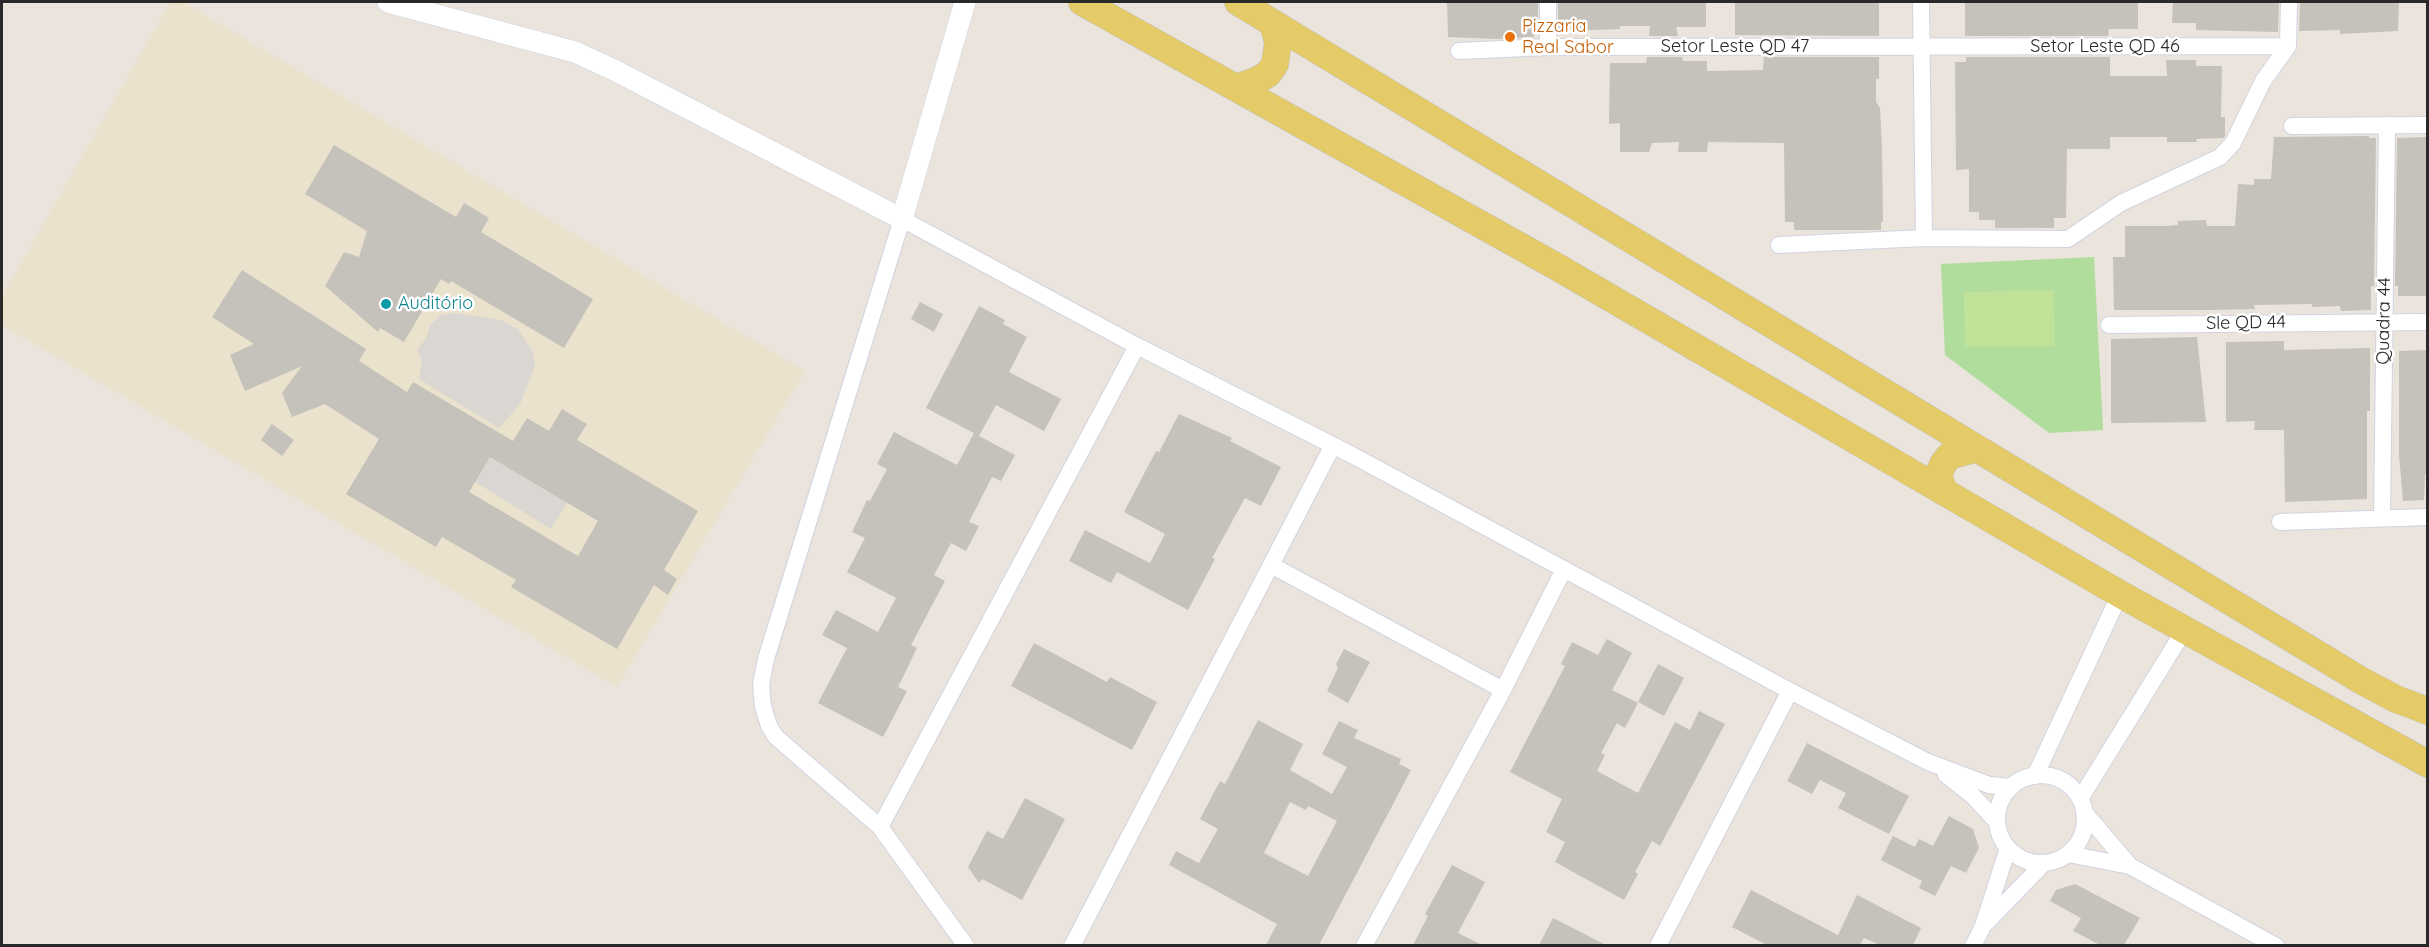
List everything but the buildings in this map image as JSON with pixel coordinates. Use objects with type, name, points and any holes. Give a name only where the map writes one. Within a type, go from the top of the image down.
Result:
[{"type":"main road","points":[[1082,2],[1559,268],[2120,594],[2427,764]]},
{"type":"main road","points":[[1238,2],[2362,681],[2396,699],[2427,711]]},
{"type":"main road","points":[[1236,88],[1263,77],[1275,64],[1278,42],[1273,24]]},
{"type":"main road","points":[[1946,493],[1941,485],[1939,474],[1943,464],[1949,456],[1975,449]]},
{"type":"street","points":[[388,2],[490,27],[585,57],[902,219],[1137,346],[1334,445],[1790,691],[1928,762],[1989,785],[2011,787]]},
{"type":"street","points":[[965,2],[902,219],[766,659],[761,684],[762,706],[769,726],[776,737],[880,827],[966,945]]},
{"type":"street","points":[[1548,2],[1548,47]]},
{"type":"street","points":[[1921,2],[1924,238]]},
{"type":"street","points":[[1779,245],[1924,238],[2058,240],[2076,235],[2121,203],[2220,157],[2233,143],[2263,81],[2288,46],[2289,2]]},
{"type":"street","name":"Setor Leste QD 46","points":[[1922,48],[2288,46]]},
{"type":"street","name":"Setor Leste QD 47","points":[[1459,51],[1548,47],[1922,48]]},
{"type":"street","name":"Quadra 44","points":[[2382,517],[2387,125]]},
{"type":"street","points":[[2292,126],[2427,125]]},
{"type":"street","name":"Sle QD 44","points":[[2109,325],[2427,322]]},
{"type":"street","points":[[880,827],[1137,346]]},
{"type":"street","points":[[1072,945],[1334,445]]},
{"type":"street","points":[[2280,522],[2382,517],[2427,518]]},
{"type":"street","points":[[1271,565],[1503,690]]},
{"type":"street","points":[[1364,945],[1503,690],[1564,569]]},
{"type":"street","points":[[2035,776],[2120,594]]},
{"type":"street","points":[[2130,866],[2082,805],[2068,785],[2052,777],[2035,776],[2023,779],[2011,787],[2000,803],[1997,822],[2001,838],[2018,857],[2031,862],[2044,863],[2068,854],[2082,835],[2082,805],[2185,629]]},
{"type":"street","points":[[1658,945],[1790,691]]},
{"type":"street","points":[[1928,762],[1973,796],[1997,822]]},
{"type":"street","points":[[1973,945],[1983,926],[2008,848]]},
{"type":"street","points":[[2068,854],[2130,866],[2276,945]]},
{"type":"street","points":[[1983,926],[2044,863]]},
{"type":"shaded area","points":[[170,2],[183,2],[805,371],[617,687],[2,325],[2,296]]},
{"type":"shaded area","points":[[453,313],[501,320],[518,329],[533,352],[535,367],[520,404],[499,428],[419,379],[422,362],[417,349],[426,339],[430,325],[441,315]]},
{"type":"shaded area","points":[[492,447],[570,498],[551,529],[472,480]]},
{"type":"green space","points":[[2094,257],[2103,430],[2049,433],[1945,355],[1941,264]]},
{"type":"green space","points":[[2054,290],[2055,346],[1965,347],[1964,292]]},
{"type":"place","name":"Pizzaria Real Sabor","points":[[1510,37]]},
{"type":"place","name":"Auditório","points":[[386,304]]}]
